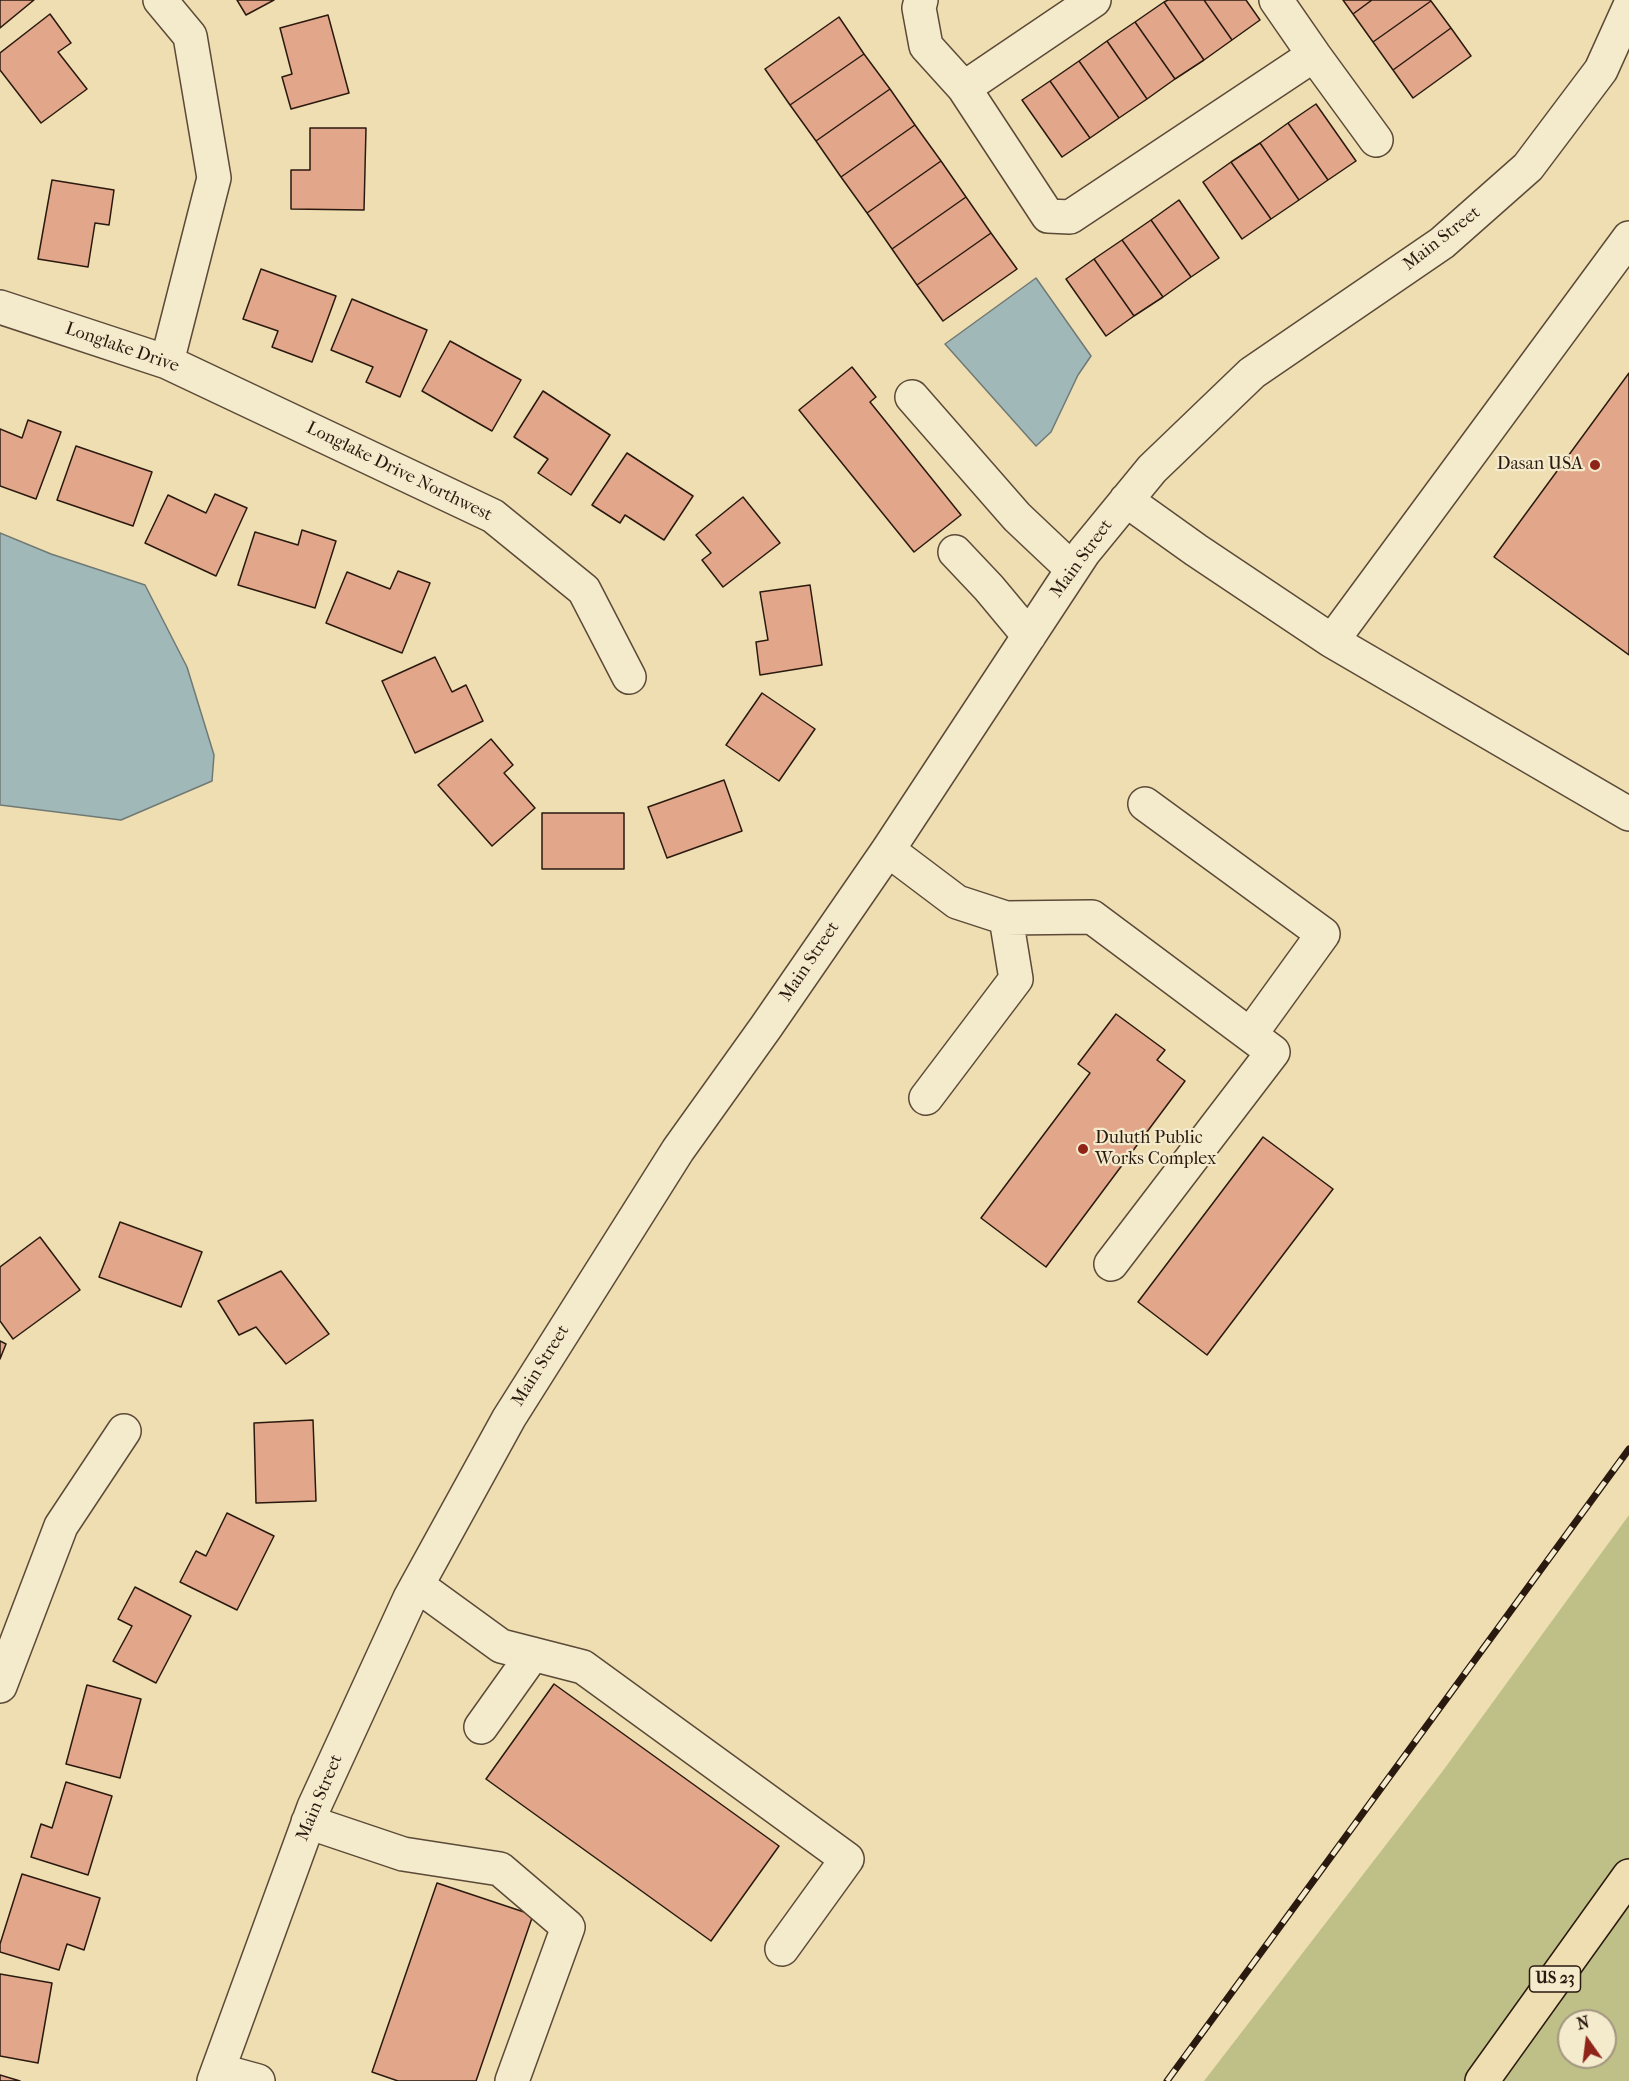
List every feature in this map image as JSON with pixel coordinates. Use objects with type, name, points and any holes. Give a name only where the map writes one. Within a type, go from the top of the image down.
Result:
[{"type":"main road","name":"US 23","points":[[1482,2081],[1629,1876]]},
{"type":"street","points":[[160,0],[190,36],[214,178],[167,362]]},
{"type":"street","points":[[921,0],[919,8],[926,46],[964,88],[1048,216],[1070,217],[1314,55]]},
{"type":"street","points":[[964,88],[1094,0]]},
{"type":"street","points":[[1276,0],[1376,140]]},
{"type":"street","name":"Main Street","points":[[216,2075],[308,1822],[417,1585],[509,1418],[678,1150],[888,850],[1084,552],[1152,469],[1252,373],[1442,243],[1528,167],[1601,70],[1629,8]]},
{"type":"street","points":[[1332,641],[1629,238]]},
{"type":"street","name":"Longlake Drive","points":[[0,307],[167,362],[241,396]]},
{"type":"street","name":"Longlake Drive Northwest","points":[[241,396],[493,516],[584,590],[629,677]]},
{"type":"street","points":[[912,397],[1017,518],[1072,570]]},
{"type":"street","points":[[1126,500],[1332,641],[1629,814]]},
{"type":"street","points":[[955,552],[1029,636]]},
{"type":"street","points":[[1111,1264],[1262,1044],[1323,934],[1145,804]]},
{"type":"street","points":[[888,850],[957,902],[1006,918],[1092,917],[1262,1044]]},
{"type":"street","points":[[926,1098],[1016,979],[1006,918]]},
{"type":"street","points":[[0,1686],[61,1526],[124,1431]]},
{"type":"street","points":[[417,1585],[501,1646],[583,1667],[847,1859],[782,1949]]},
{"type":"street","points":[[482,1727],[533,1654]]},
{"type":"street","points":[[308,1822],[404,1854],[500,1869],[568,1927],[512,2081]]},
{"type":"street","points":[[216,2075],[258,2081]]},
{"type":"green space","points":[[1629,1515],[1629,2081],[1204,2081],[1442,1772]]},
{"type":"water","points":[[1036,278],[1091,356],[1078,375],[1051,432],[1036,446],[945,344]]},
{"type":"water","points":[[0,533],[51,554],[145,585],[187,667],[214,755],[212,781],[121,820],[0,805]]},
{"type":"building","points":[[0,0],[34,0],[0,28]]},
{"type":"building","points":[[237,0],[274,0],[246,15]]},
{"type":"building","points":[[1204,0],[1232,40],[1204,60],[1164,2]]},
{"type":"building","points":[[1204,0],[1246,0],[1260,20],[1232,40]]},
{"type":"building","points":[[1343,0],[1372,0],[1353,14]]},
{"type":"building","points":[[1372,0],[1431,1],[1373,42],[1353,14]]},
{"type":"building","points":[[1431,1],[1451,28],[1393,70],[1373,42]]},
{"type":"building","points":[[1164,2],[1204,60],[1175,79],[1135,22]]},
{"type":"building","points":[[50,14],[71,43],[58,52],[87,89],[41,123],[0,70],[0,53]]},
{"type":"building","points":[[328,15],[349,93],[291,109],[282,77],[292,74],[280,28]]},
{"type":"building","points":[[839,17],[864,54],[790,105],[765,69]]},
{"type":"building","points":[[1135,22],[1175,79],[1147,99],[1107,41]]},
{"type":"building","points":[[1451,28],[1471,56],[1413,98],[1393,70]]},
{"type":"building","points":[[1107,41],[1147,99],[1119,118],[1079,61]]},
{"type":"building","points":[[864,54],[890,89],[816,141],[790,105]]},
{"type":"building","points":[[1079,61],[1119,118],[1090,138],[1050,81]]},
{"type":"building","points":[[1050,81],[1090,138],[1062,157],[1022,100]]},
{"type":"building","points":[[890,89],[915,125],[841,177],[816,141]]},
{"type":"building","points":[[1316,104],[1356,161],[1328,180],[1288,123]]},
{"type":"building","points":[[1288,123],[1328,180],[1299,200],[1260,143]]},
{"type":"building","points":[[915,125],[941,161],[867,213],[841,177]]},
{"type":"building","points":[[310,128],[366,128],[364,210],[291,209],[291,170],[310,170]]},
{"type":"building","points":[[1260,143],[1299,200],[1271,219],[1231,162]]},
{"type":"building","points":[[941,161],[966,197],[892,249],[867,213]]},
{"type":"building","points":[[1231,162],[1271,219],[1242,239],[1203,182]]},
{"type":"building","points":[[52,180],[114,190],[109,225],[95,223],[88,267],[38,259]]},
{"type":"building","points":[[966,197],[991,233],[917,285],[892,249]]},
{"type":"building","points":[[1179,200],[1219,258],[1191,277],[1151,220]]},
{"type":"building","points":[[1151,220],[1191,277],[1163,297],[1122,240]]},
{"type":"building","points":[[991,233],[1017,269],[943,321],[917,285]]},
{"type":"building","points":[[1122,240],[1163,297],[1134,316],[1094,259]]},
{"type":"building","points":[[1094,259],[1134,316],[1106,336],[1066,279]]},
{"type":"building","points":[[261,269],[336,296],[312,362],[272,347],[278,331],[243,319]]},
{"type":"building","points":[[352,299],[427,330],[400,397],[366,382],[373,367],[331,350]]},
{"type":"building","points":[[450,341],[521,380],[492,431],[422,391]]},
{"type":"building","points":[[852,367],[876,397],[870,402],[961,515],[914,552],[799,410]]},
{"type":"building","name":"Dasan USA","points":[[1629,373],[1629,655],[1494,557]]},
{"type":"building","points":[[543,391],[610,435],[571,495],[538,473],[548,459],[514,437]]},
{"type":"building","points":[[28,420],[61,432],[36,499],[0,486],[0,429],[22,438]]},
{"type":"building","points":[[76,446],[152,472],[133,526],[57,500]]},
{"type":"building","points":[[627,453],[693,496],[664,540],[625,515],[620,523],[592,505]]},
{"type":"building","points":[[215,494],[247,508],[216,576],[145,543],[168,495],[206,513]]},
{"type":"building","points":[[743,497],[780,543],[723,587],[702,560],[711,553],[696,535]]},
{"type":"building","points":[[302,530],[336,541],[315,608],[238,585],[255,532],[298,545]]},
{"type":"building","points":[[398,571],[430,583],[402,653],[326,623],[347,572],[390,589]]},
{"type":"building","points":[[810,585],[822,665],[760,675],[756,642],[768,640],[760,592]]},
{"type":"building","points":[[435,657],[452,692],[466,685],[483,721],[415,753],[382,681]]},
{"type":"building","points":[[762,693],[815,729],[779,781],[726,745]]},
{"type":"building","points":[[491,739],[513,765],[504,773],[535,808],[492,846],[438,785]]},
{"type":"building","points":[[724,780],[742,831],[667,858],[648,807]]},
{"type":"building","points":[[542,813],[624,813],[624,869],[542,869]]},
{"type":"building","name":"Duluth Public Works Complex","points":[[1116,1014],[1165,1050],[1157,1060],[1185,1081],[1046,1267],[981,1218],[1090,1073],[1078,1064]]},
{"type":"building","name":"Duluth Public Works Complex","points":[[1263,1137],[1333,1189],[1207,1355],[1138,1302]]},
{"type":"building","points":[[120,1222],[202,1252],[181,1307],[99,1277]]},
{"type":"building","points":[[40,1237],[80,1290],[13,1339],[0,1321],[0,1267]]},
{"type":"building","points":[[281,1271],[329,1334],[286,1364],[256,1327],[239,1335],[218,1301]]},
{"type":"building","points":[[0,1341],[6,1344],[0,1359]]},
{"type":"building","points":[[313,1420],[316,1501],[256,1503],[254,1423]]},
{"type":"building","points":[[227,1513],[274,1536],[237,1610],[180,1582],[196,1551],[206,1556]]},
{"type":"building","points":[[135,1587],[191,1616],[156,1683],[113,1661],[132,1626],[118,1619]]},
{"type":"building","points":[[554,1684],[779,1846],[711,1941],[486,1779]]},
{"type":"building","points":[[87,1685],[141,1699],[120,1778],[66,1764]]},
{"type":"building","points":[[66,1782],[112,1796],[88,1875],[31,1857],[41,1824],[52,1828]]},
{"type":"building","points":[[22,1874],[100,1898],[84,1950],[67,1944],[59,1970],[0,1952],[0,1944]]},
{"type":"building","points":[[437,1883],[533,1915],[476,2081],[398,2081],[372,2072]]},
{"type":"building","points":[[0,1974],[52,1983],[38,2063],[0,2056]]},
{"type":"building","points":[[0,2075],[20,2081],[0,2081]]},
{"type":"railway","points":[[1167,2081],[1629,1449]]},
{"type":"place","name":"Dasan USA","points":[[1595,465]]},
{"type":"place","name":"Duluth Public Works Complex","points":[[1083,1149]]}]
